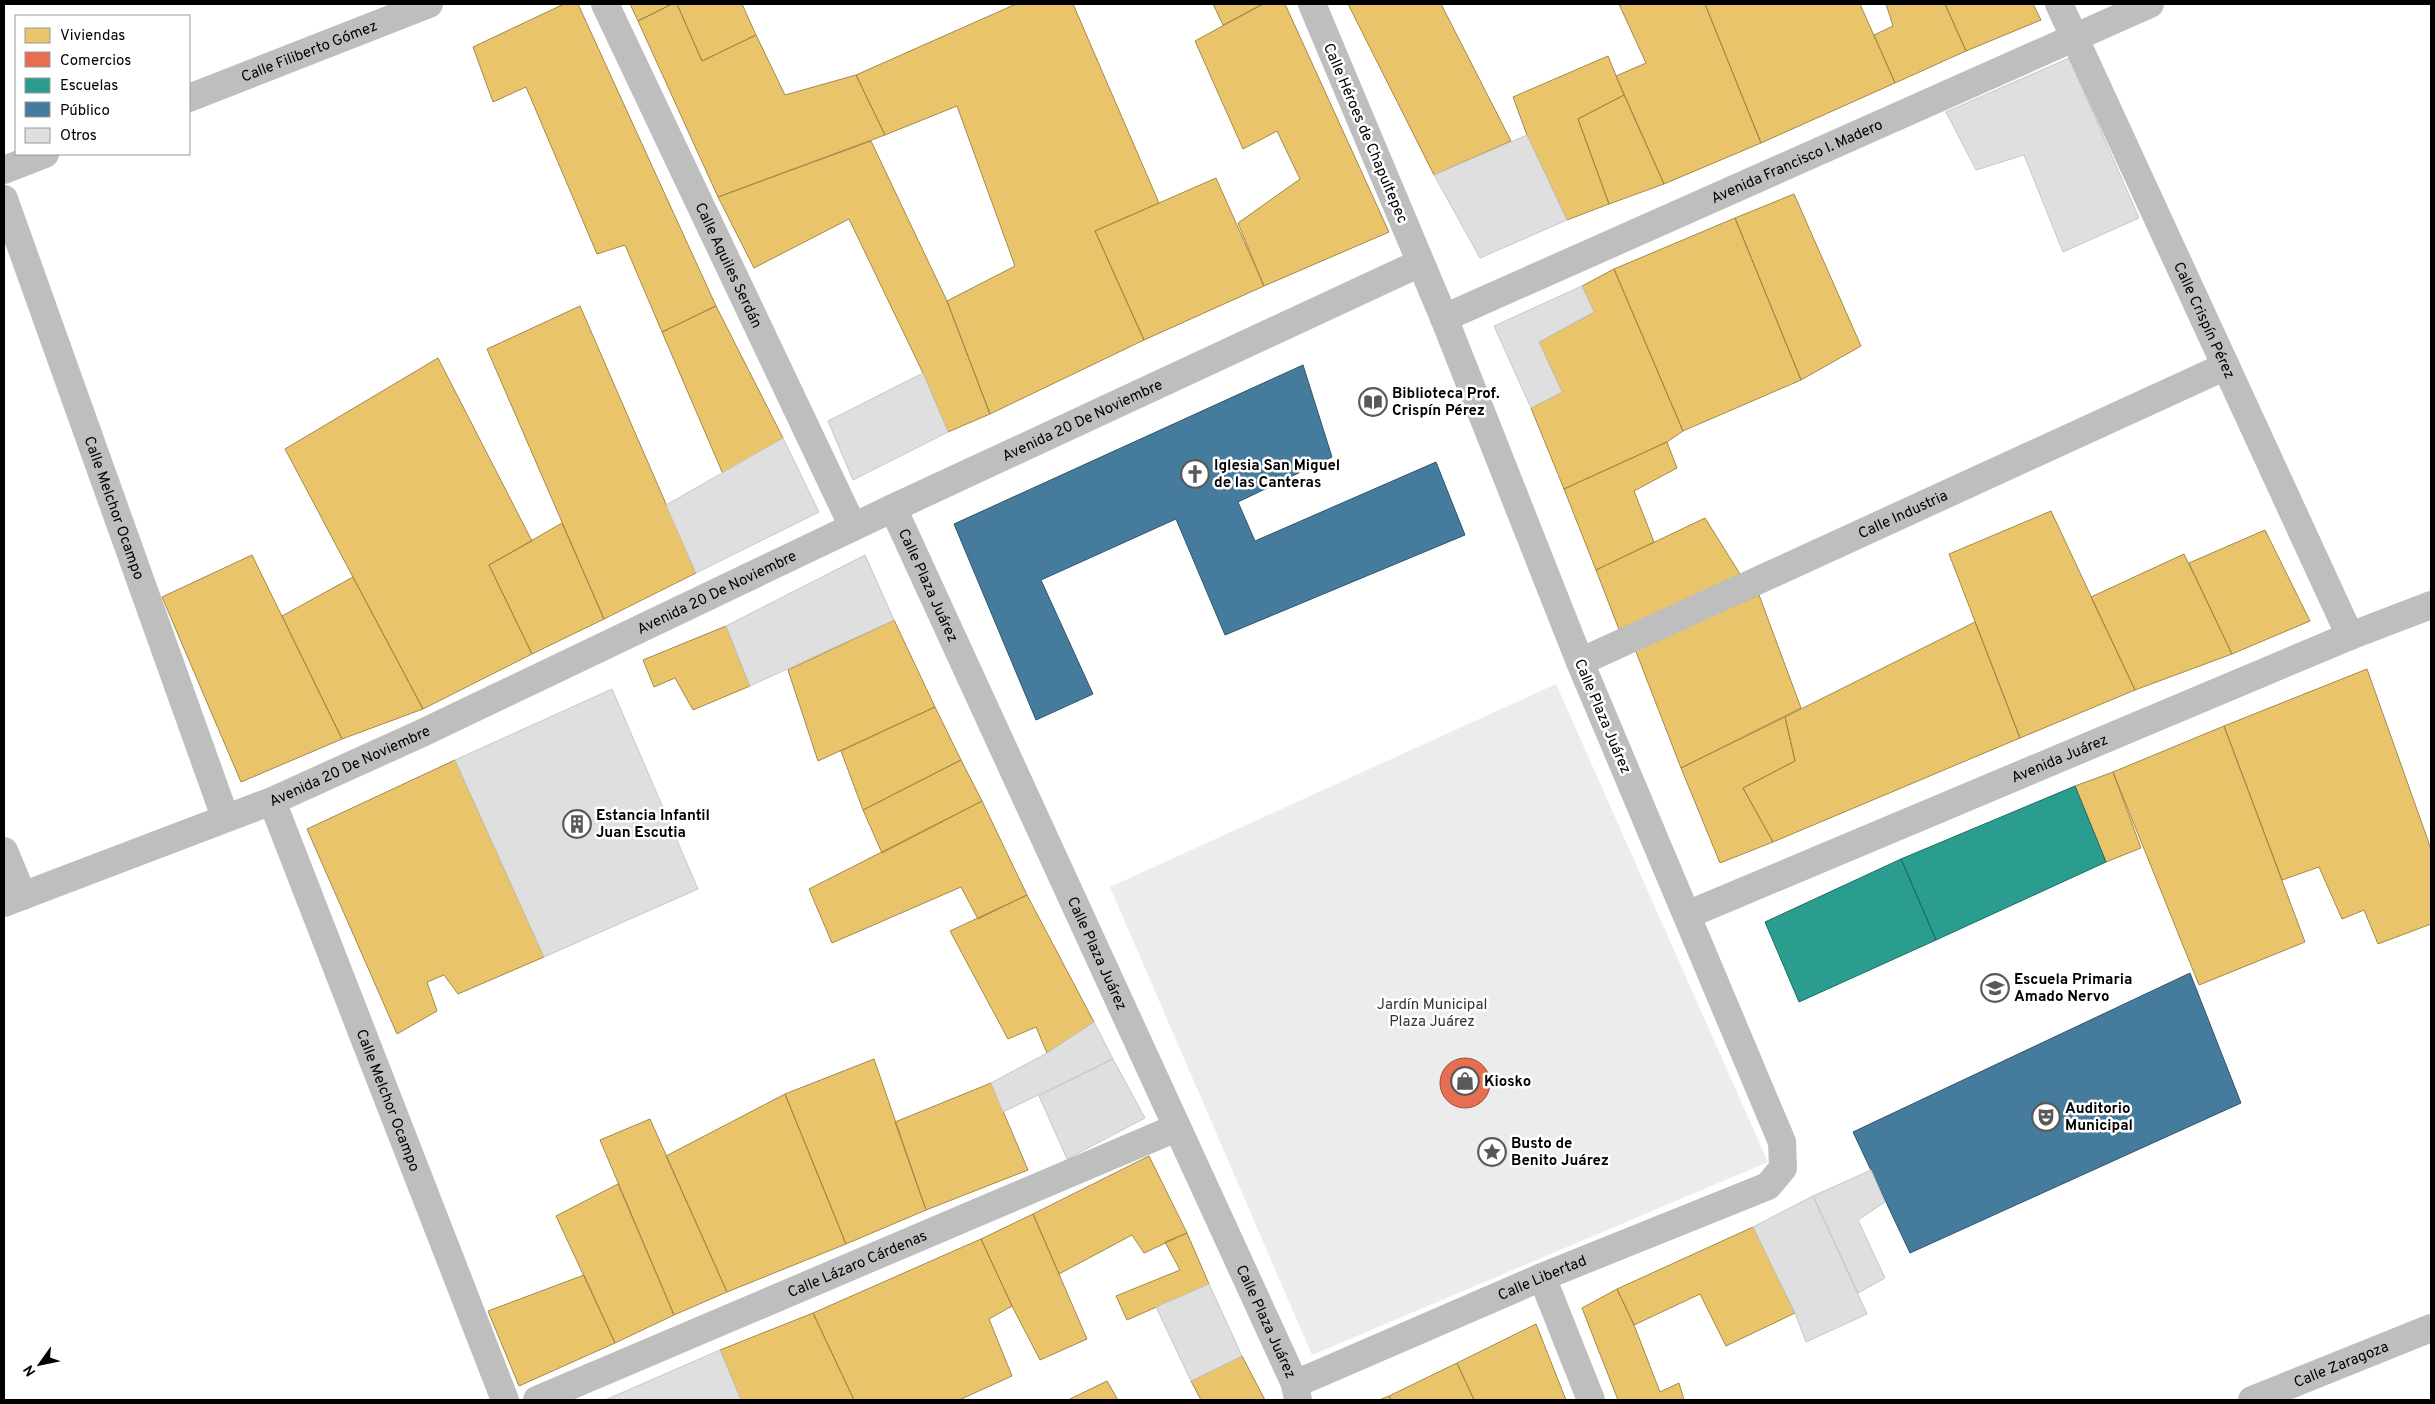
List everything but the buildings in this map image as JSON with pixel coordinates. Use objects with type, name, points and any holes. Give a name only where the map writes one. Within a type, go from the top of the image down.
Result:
[{"type":"street","name":"Calle Filiberto Gómez","points":[[190,98],[430,4]]},
{"type":"street","name":"Calle Aquiles Serdán","points":[[605,4],[853,527]]},
{"type":"street","name":"Calle Héroes de Chapultepec","points":[[1312,4],[1420,263]]},
{"type":"street","name":"Calle Crispín Pérez","points":[[2058,4],[2350,636]]},
{"type":"street","name":"Avenida Francisco I. Madero","points":[[1444,318],[2150,4]]},
{"type":"street","points":[[4,170],[42,155]]},
{"type":"street","name":"Calle Melchor Ocampo","points":[[4,199],[225,817]]},
{"type":"street","name":"Avenida 20 De Noviembre","points":[[13,900],[225,817],[272,801],[420,734],[893,508],[1420,263]]},
{"type":"street","name":"Calle Plaza Juárez","points":[[1420,263],[1444,318],[1580,662],[1782,1142],[1783,1168]]},
{"type":"street","name":"Calle Industria","points":[[1580,662],[2226,366]]},
{"type":"street","name":"Calle Plaza Juárez","points":[[893,508],[1297,1392]]},
{"type":"street","name":"Avenida Juárez","points":[[1687,915],[2350,636],[2431,605]]},
{"type":"street","name":"Calle Melchor Ocampo","points":[[272,801],[505,1400]]},
{"type":"street","points":[[4,851],[13,900]]},
{"type":"street","name":"Calle Lázaro Cárdenas","points":[[537,1400],[1176,1128]]},
{"type":"street","name":"Calle Libertad","points":[[1297,1392],[1542,1277],[1768,1186],[1783,1168]]},
{"type":"street","points":[[1542,1277],[1591,1400]]},
{"type":"street","name":"Calle Zaragoza","points":[[2252,1400],[2431,1328]]},
{"type":"green space","name":"Jardín Municipal Plaza Juárez","points":[[1556,684],[1768,1162],[1312,1355],[1110,887]]},
{"type":"place","name":"Biblioteca Prof. Crispín Pérez","points":[[1373,402]]},
{"type":"place","name":"Iglesia San Miguel de las Canteras","points":[[1195,474]]},
{"type":"place","name":"Estancia Infantil Juan Escutia","points":[[577,824]]},
{"type":"place","name":"Escuela Primaria Amado Nervo","points":[[1995,988]]},
{"type":"place","name":"Kiosko","points":[[1465,1081]]},
{"type":"place","name":"Auditorio Municipal","points":[[2046,1117]]},
{"type":"place","name":"Busto de Benito Juárez","points":[[1492,1152]]}]
